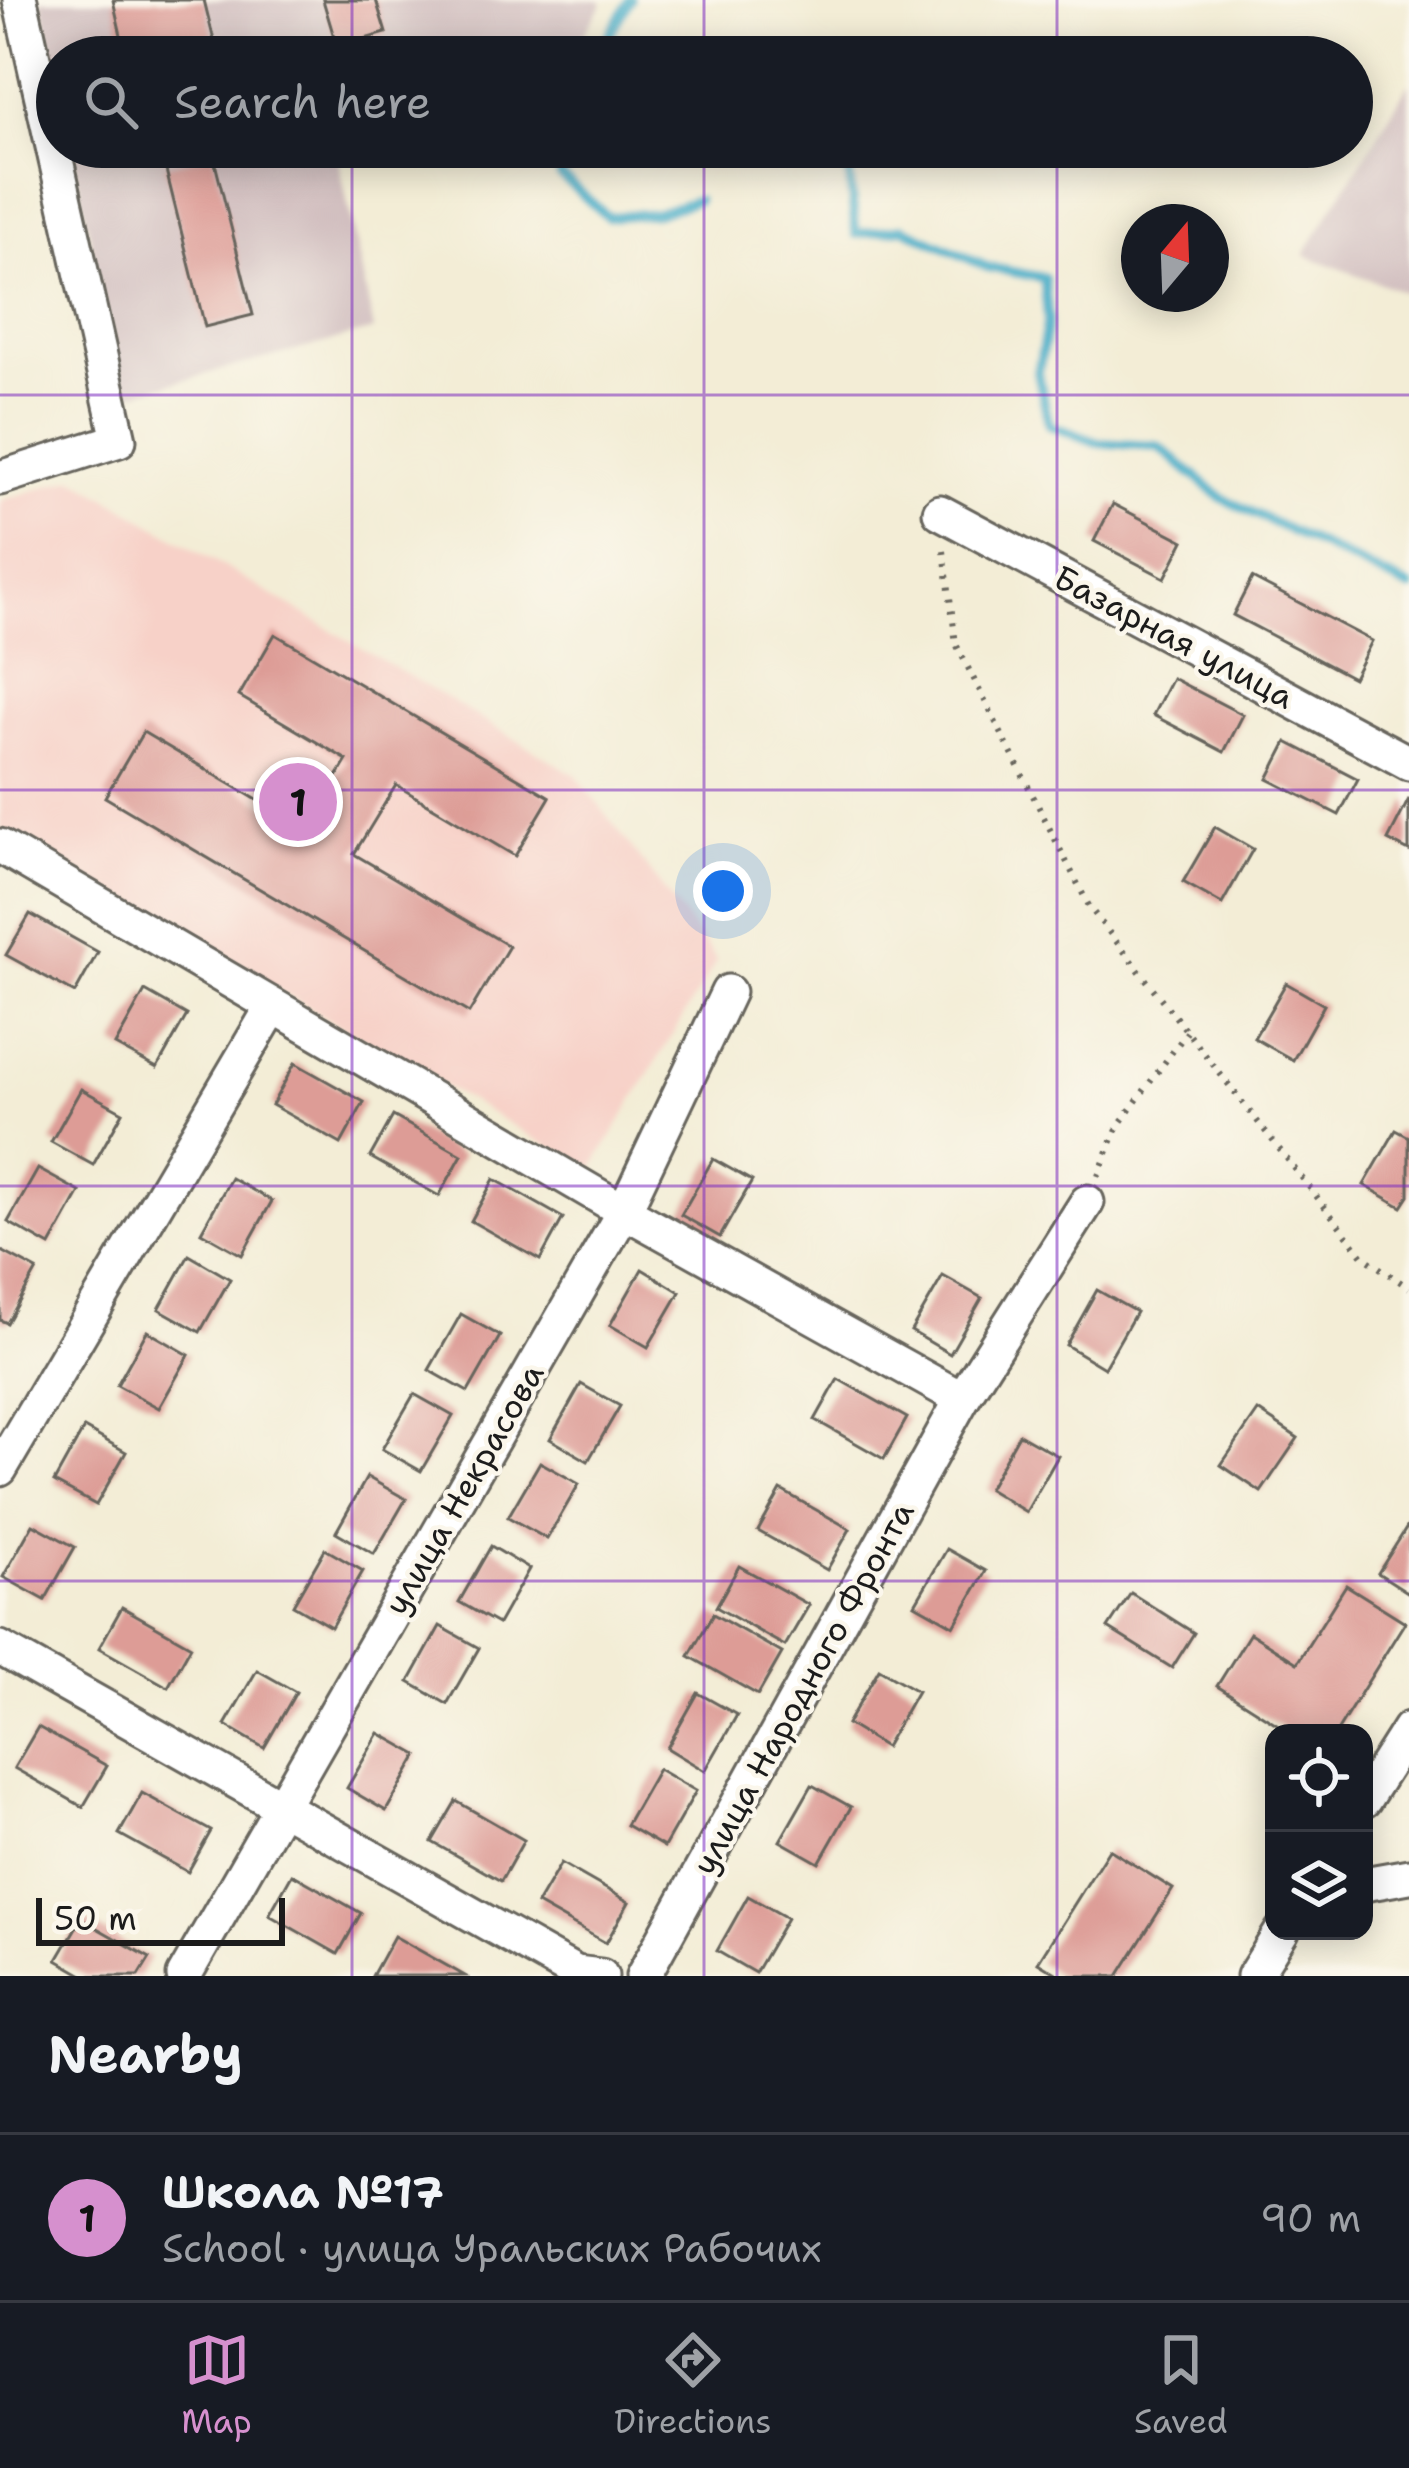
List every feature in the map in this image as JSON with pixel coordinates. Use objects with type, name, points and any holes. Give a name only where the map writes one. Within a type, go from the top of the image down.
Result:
[{"type":"street","points":[[20,0],[36,71]]},
{"type":"street","points":[[0,478],[119,440],[58,168]]},
{"type":"street","name":"Базарная улица","points":[[940,512],[1409,763]]},
{"type":"street","points":[[0,846],[624,1211],[962,1399]]},
{"type":"street","name":"улица Некрасова","points":[[184,1976],[624,1211],[728,992]]},
{"type":"street","points":[[0,1469],[273,1006]]},
{"type":"street","name":"улица Народного Фронта","points":[[644,1976],[962,1399],[1088,1202]]},
{"type":"street","points":[[0,1648],[576,1973],[601,1976]]},
{"type":"street","points":[[1373,1786],[1409,1729]]},
{"type":"street","points":[[1373,1882],[1409,1876]]},
{"type":"street","points":[[1254,1976],[1276,1940]]},
{"type":"path","points":[[940,512],[956,644],[1090,908],[1364,1257],[1409,1288]]},
{"type":"path","points":[[1088,1202],[1118,1126],[1187,1032]]},
{"type":"shaded area","points":[[41,0],[601,0],[602,5],[583,36],[48,36]]},
{"type":"shaded area","points":[[1409,83],[1409,294],[1304,255],[1357,168],[1373,168],[1373,142]]},
{"type":"shaded area","points":[[75,168],[340,168],[374,330],[123,396]]},
{"type":"shaded area","points":[[74,478],[576,775],[717,960],[591,1171],[0,829],[0,501]]},
{"type":"building","points":[[113,0],[204,0],[213,36],[121,36]]},
{"type":"building","points":[[323,0],[376,0],[386,33],[334,36]]},
{"type":"building","points":[[165,168],[216,168],[253,315],[205,327]]},
{"type":"building","points":[[1113,504],[1184,541],[1165,578],[1094,541]]},
{"type":"building","points":[[1252,578],[1372,641],[1353,678],[1233,615]]},
{"type":"building","points":[[275,634],[550,797],[515,856],[396,785],[354,854],[509,946],[469,1013],[105,797],[143,732],[306,829],[347,760],[239,696]]},
{"type":"building","points":[[1172,678],[1243,715],[1224,752],[1153,715]]},
{"type":"building","points":[[1287,742],[1358,779],[1339,815],[1268,779]]},
{"type":"building","points":[[1409,799],[1409,851],[1388,840]]},
{"type":"building","points":[[1215,827],[1253,849],[1222,904],[1183,882]]},
{"type":"building","points":[[30,914],[98,952],[75,993],[6,955]]},
{"type":"building","points":[[1286,983],[1324,1005],[1293,1060],[1254,1038]]},
{"type":"building","points":[[145,991],[187,1015],[157,1068],[115,1045]]},
{"type":"building","points":[[295,1063],[364,1102],[341,1144],[272,1105]]},
{"type":"building","points":[[81,1089],[123,1112],[93,1165],[51,1142]]},
{"type":"building","points":[[393,1116],[462,1155],[439,1196],[370,1157]]},
{"type":"building","points":[[1396,1130],[1409,1137],[1409,1196],[1402,1207],[1364,1185]]},
{"type":"building","points":[[713,1159],[752,1181],[720,1237],[681,1215]]},
{"type":"building","points":[[38,1169],[80,1192],[50,1246],[8,1222]]},
{"type":"building","points":[[231,1178],[272,1201],[242,1255],[201,1232]]},
{"type":"building","points":[[494,1179],[563,1218],[540,1260],[471,1221]]},
{"type":"building","points":[[0,1250],[37,1270],[7,1323],[0,1320]]},
{"type":"building","points":[[189,1255],[230,1279],[200,1332],[159,1309]]},
{"type":"building","points":[[642,1269],[680,1292],[648,1347],[610,1325]]},
{"type":"building","points":[[943,1276],[982,1298],[950,1354],[911,1331]]},
{"type":"building","points":[[1097,1290],[1136,1312],[1104,1368],[1066,1345]]},
{"type":"building","points":[[461,1314],[500,1336],[468,1392],[429,1370]]},
{"type":"building","points":[[147,1331],[189,1355],[159,1408],[117,1385]]},
{"type":"building","points":[[838,1379],[907,1418],[884,1459],[815,1420]]},
{"type":"building","points":[[581,1384],[620,1406],[588,1461],[550,1439]]},
{"type":"building","points":[[414,1394],[453,1416],[421,1471],[382,1449]]},
{"type":"building","points":[[1258,1411],[1298,1438],[1261,1492],[1221,1465]]},
{"type":"building","points":[[84,1428],[126,1452],[96,1505],[54,1482]]},
{"type":"building","points":[[1019,1434],[1058,1456],[1026,1512],[988,1489]]},
{"type":"building","points":[[540,1462],[579,1484],[547,1539],[508,1517]]},
{"type":"building","points":[[367,1477],[406,1499],[374,1554],[336,1532]]},
{"type":"building","points":[[781,1490],[850,1529],[827,1570],[758,1531]]},
{"type":"building","points":[[33,1524],[75,1547],[45,1600],[3,1577]]},
{"type":"building","points":[[1409,1524],[1409,1593],[1378,1573]]},
{"type":"building","points":[[491,1546],[529,1569],[498,1624],[459,1602]]},
{"type":"building","points":[[325,1549],[363,1571],[331,1627],[293,1605]]},
{"type":"building","points":[[947,1549],[986,1571],[954,1626],[915,1604]]},
{"type":"building","points":[[739,1566],[809,1605],[785,1646],[716,1607]]},
{"type":"building","points":[[1346,1585],[1405,1622],[1342,1724],[1277,1724],[1217,1686],[1250,1633],[1297,1663]]},
{"type":"building","points":[[1131,1593],[1194,1633],[1172,1668],[1108,1628]]},
{"type":"building","points":[[122,1607],[191,1646],[168,1687],[99,1648]]},
{"type":"building","points":[[713,1614],[782,1653],[758,1695],[689,1656]]},
{"type":"building","points":[[440,1626],[479,1648],[447,1704],[409,1682]]},
{"type":"building","points":[[879,1669],[917,1691],[885,1747],[847,1724]]},
{"type":"building","points":[[257,1670],[296,1692],[264,1748],[225,1725]]},
{"type":"building","points":[[698,1693],[737,1715],[705,1771],[667,1748]]},
{"type":"building","points":[[38,1727],[107,1766],[83,1807],[14,1768]]},
{"type":"building","points":[[379,1733],[418,1755],[386,1811],[347,1788]]},
{"type":"building","points":[[658,1769],[696,1791],[664,1847],[626,1825]]},
{"type":"building","points":[[812,1785],[851,1807],[819,1863],[780,1841]]},
{"type":"building","points":[[142,1793],[211,1831],[188,1872],[119,1834]]},
{"type":"building","points":[[456,1801],[524,1840],[501,1881],[432,1842]]},
{"type":"building","points":[[1109,1849],[1173,1889],[1118,1976],[1061,1976],[1038,1962]]},
{"type":"building","points":[[561,1863],[629,1902],[606,1943],[537,1904]]},
{"type":"building","points":[[292,1874],[361,1913],[338,1954],[269,1915]]},
{"type":"building","points":[[748,1896],[787,1918],[755,1973],[717,1951]]},
{"type":"building","points":[[81,1919],[150,1958],[139,1976],[85,1976],[57,1960]]},
{"type":"building","points":[[394,1936],[465,1976],[372,1976]]},
{"type":"waterway","points":[[609,36],[630,0]]},
{"type":"waterway","points":[[560,168],[560,175],[608,217],[657,213],[697,200]]},
{"type":"waterway","points":[[849,168],[856,234],[903,228],[987,267],[1044,278],[1048,319],[1038,372],[1049,425],[1099,443],[1158,446],[1222,498],[1409,588]]},
{"type":"place","name":"Школа №17","points":[[298,802]]}]
